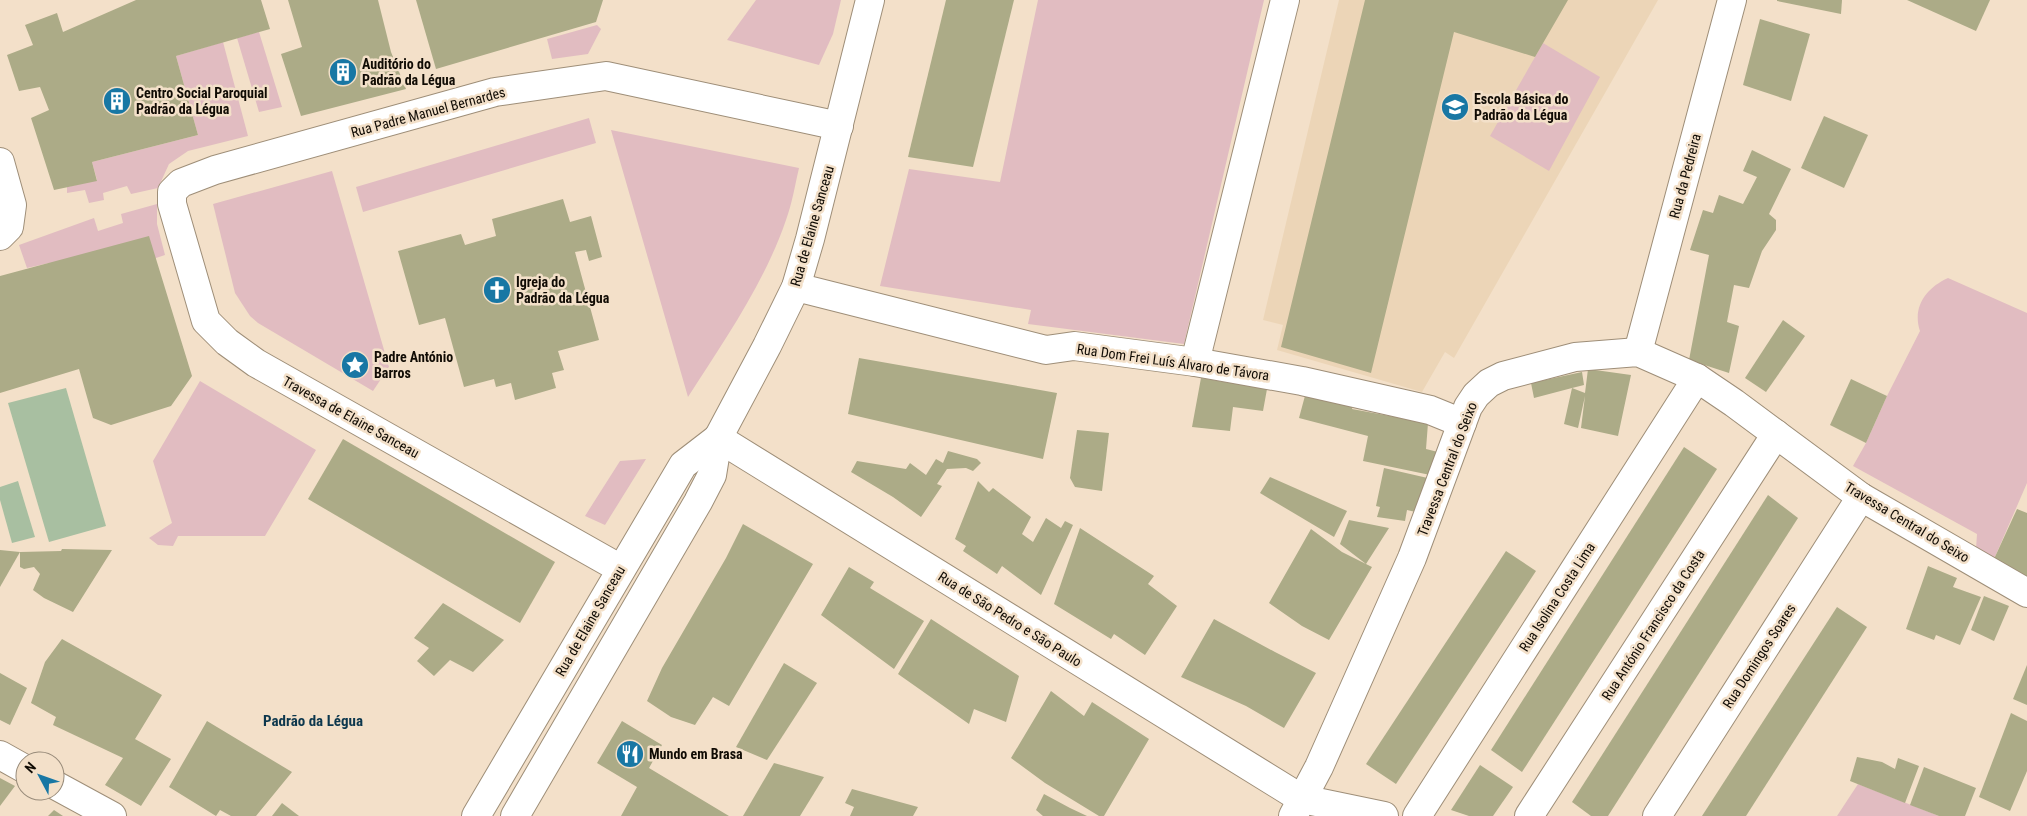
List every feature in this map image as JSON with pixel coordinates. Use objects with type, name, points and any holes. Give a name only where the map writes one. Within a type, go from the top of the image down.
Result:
[{"type":"street","name":"Rua de Elaine Sanceau","points":[[515,816],[698,502],[712,475],[718,438],[768,346],[796,287],[810,239],[870,0]]},
{"type":"street","points":[[1195,362],[1285,0]]},
{"type":"street","name":"Rua da Pedreira","points":[[1638,352],[1732,0]]},
{"type":"street","name":"Rua Padre Manuel Bernardes","points":[[172,192],[181,183],[215,170],[495,92],[606,76],[839,126]]},
{"type":"street","points":[[0,162],[12,205],[5,231]]},
{"type":"street","name":"Travessa de Elaine Sanceau","points":[[172,192],[172,204],[206,321],[227,342],[256,364],[621,569]]},
{"type":"street","name":"Rua Dom Frei Luís Álvaro de Távora","points":[[796,287],[1046,350],[1074,346],[1195,362],[1320,385],[1430,410],[1462,423]]},
{"type":"street","name":"Travessa Central do Seixo","points":[[1297,808],[1318,767],[1412,558],[1462,423],[1476,395],[1496,379],[1575,357],[1638,352],[1697,378],[1734,402],[1861,497],[2027,593]]},
{"type":"street","name":"Rua Isolina Costa Lima","points":[[1417,816],[1697,378]]},
{"type":"street","name":"Rua António Francisco da Costa","points":[[1529,816],[1776,434]]},
{"type":"street","name":"Rua de Elaine Sanceau","points":[[476,816],[683,465],[718,438]]},
{"type":"street","name":"Rua de São Pedro e São Paulo","points":[[718,438],[1297,808]]},
{"type":"street","name":"Rua Domingos Soares","points":[[1657,816],[1861,497]]},
{"type":"street","points":[[0,755],[15,763]]},
{"type":"street","points":[[65,790],[112,816]]},
{"type":"street","points":[[1297,808],[1384,816]]},
{"type":"shaded area","points":[[756,0],[841,0],[833,34],[819,65],[727,40]]},
{"type":"shaded area","points":[[1038,0],[1264,0],[1184,344],[1028,324],[1031,310],[880,286],[909,169],[1000,182]]},
{"type":"shaded area","name":"Escola Básica do Padrão da Légua","points":[[1339,0],[1658,0],[1454,358],[1445,352],[1422,392],[1277,350],[1283,325],[1263,320]]},
{"type":"shaded area","points":[[597,25],[601,29],[588,54],[552,59],[547,39]]},
{"type":"shaded area","points":[[259,32],[282,107],[259,112],[237,38]]},
{"type":"shaded area","points":[[223,42],[248,136],[188,151],[169,164],[158,188],[131,194],[127,186],[103,193],[104,200],[89,203],[85,190],[67,193],[67,187],[97,180],[92,162],[198,135],[176,56]]},
{"type":"shaded area","points":[[1543,43],[1600,77],[1549,171],[1490,136]]},
{"type":"shaded area","points":[[589,118],[596,143],[363,212],[356,187]]},
{"type":"shaded area","points":[[611,130],[799,168],[788,214],[766,267],[742,312],[688,397]]},
{"type":"shaded area","points":[[332,171],[389,367],[373,391],[258,323],[250,316],[235,293],[213,204]]},
{"type":"shaded area","points":[[157,204],[157,224],[165,255],[156,258],[49,263],[27,268],[19,245],[94,218],[98,231],[123,223],[121,214]]},
{"type":"shaded area","points":[[1948,278],[2027,313],[2027,483],[1994,559],[1976,549],[1977,534],[1853,466],[1920,331],[1918,314],[1923,299],[1933,287]]},
{"type":"shaded area","points":[[200,381],[316,450],[265,536],[178,536],[173,546],[158,545],[149,538],[172,523],[153,461]]},
{"type":"shaded area","points":[[66,388],[106,526],[49,542],[8,403]]},
{"type":"shaded area","points":[[646,459],[605,525],[585,516],[620,461]]},
{"type":"shaded area","points":[[18,481],[35,537],[12,543],[0,500],[0,487]]},
{"type":"shaded area","points":[[1858,784],[1939,816],[1837,816]]},
{"type":"building","name":"Centro Social Paroquial Padrão da Légua","points":[[136,0],[261,0],[270,29],[176,56],[198,135],[92,162],[97,181],[54,190],[31,118],[49,110],[40,87],[19,91],[7,55],[33,45],[25,25],[57,13],[63,32]]},
{"type":"building","name":"Auditório do Padrão da Légua","points":[[288,0],[378,0],[391,52],[406,89],[301,116],[281,54],[302,47]]},
{"type":"building","points":[[416,0],[603,0],[596,22],[436,69]]},
{"type":"building","points":[[946,0],[1014,0],[973,167],[908,157]]},
{"type":"building","points":[[1365,0],[1568,0],[1535,57],[1454,32],[1371,373],[1281,347]]},
{"type":"building","points":[[1842,0],[1841,14],[1777,1]]},
{"type":"building","points":[[1907,0],[1990,0],[1976,31]]},
{"type":"building","points":[[1760,19],[1810,34],[1791,101],[1743,85]]},
{"type":"building","points":[[1824,116],[1868,135],[1844,188],[1801,168]]},
{"type":"building","points":[[1752,150],[1791,169],[1769,214],[1776,220],[1776,230],[1762,251],[1749,288],[1734,285],[1727,322],[1739,326],[1729,373],[1689,360],[1709,255],[1690,250],[1703,210],[1713,213],[1719,195],[1743,204],[1757,177],[1743,171]]},
{"type":"building","name":"Igreja do Padrão da Légua","points":[[563,199],[570,222],[591,216],[602,257],[589,261],[586,250],[575,252],[599,340],[558,351],[564,370],[552,373],[556,388],[515,400],[511,383],[496,387],[494,379],[464,387],[445,318],[419,325],[398,251],[461,234],[465,245],[496,236],[492,219]]},
{"type":"building","points":[[149,236],[192,376],[171,406],[111,425],[93,418],[79,369],[0,393],[0,276]]},
{"type":"building","points":[[1783,320],[1805,336],[1766,392],[1745,378]]},
{"type":"building","points":[[859,358],[1057,393],[1043,459],[848,414]]},
{"type":"building","points":[[1588,369],[1631,375],[1618,436],[1581,428],[1585,396],[1578,428],[1564,424],[1572,388],[1585,393]]},
{"type":"building","points":[[1582,372],[1584,385],[1534,398],[1531,383]]},
{"type":"building","points":[[1201,378],[1267,389],[1263,411],[1233,407],[1230,431],[1192,427]]},
{"type":"building","points":[[1851,379],[1887,396],[1866,443],[1830,425]]},
{"type":"building","points":[[1306,392],[1354,402],[1352,409],[1428,423],[1426,449],[1442,453],[1435,476],[1363,461],[1368,436],[1299,418]]},
{"type":"building","points":[[1077,430],[1109,433],[1102,491],[1075,487],[1070,478]]},
{"type":"building","points":[[343,439],[555,562],[520,623],[308,499]]},
{"type":"building","points":[[1684,447],[1717,469],[1522,772],[1491,750]]},
{"type":"building","points":[[948,451],[977,459],[981,463],[973,471],[966,468],[947,469],[937,484],[942,486],[921,517],[893,497],[851,472],[857,461],[906,469],[910,463],[926,475],[936,459],[943,463]]},
{"type":"building","points":[[1384,468],[1432,479],[1420,513],[1407,510],[1405,521],[1377,517],[1380,507],[1376,506]]},
{"type":"building","points":[[1270,477],[1347,511],[1334,537],[1260,493]]},
{"type":"building","points":[[978,481],[989,492],[993,488],[1031,517],[1022,534],[1033,542],[1046,518],[1061,528],[1065,521],[1073,525],[1041,595],[1002,566],[997,574],[963,551],[966,546],[955,539]]},
{"type":"building","points":[[1768,495],[1798,518],[1608,816],[1591,816],[1572,802]]},
{"type":"building","points":[[2017,509],[2027,513],[2027,577],[1994,559]]},
{"type":"building","points":[[1349,520],[1389,528],[1366,564],[1340,544]]},
{"type":"building","points":[[743,524],[813,564],[729,706],[713,697],[695,725],[671,717],[647,701],[662,668],[726,558]]},
{"type":"building","points":[[1080,528],[1154,576],[1148,584],[1177,606],[1145,655],[1114,634],[1111,639],[1054,604]]},
{"type":"building","points":[[1311,529],[1342,552],[1372,567],[1329,640],[1302,626],[1269,603]]},
{"type":"building","points":[[62,549],[112,550],[73,612],[44,598],[33,590],[40,574],[34,567],[24,569],[20,567],[20,552],[61,551]]},
{"type":"building","points":[[0,550],[20,552],[0,587]]},
{"type":"building","points":[[1506,551],[1536,571],[1396,784],[1366,764]]},
{"type":"building","points":[[1928,566],[1957,578],[1953,587],[1981,597],[1960,645],[1936,635],[1934,640],[1906,629]]},
{"type":"building","points":[[849,567],[874,582],[870,588],[924,621],[894,669],[821,615]]},
{"type":"building","points":[[1984,596],[2009,606],[1994,641],[1971,630]]},
{"type":"building","points":[[443,603],[504,640],[473,672],[450,660],[434,676],[417,661],[429,648],[414,638]]},
{"type":"building","points":[[1837,607],[1867,627],[1746,816],[1702,816]]},
{"type":"building","points":[[931,619],[1019,676],[1006,722],[974,709],[969,724],[898,674]]},
{"type":"building","points":[[1214,619],[1316,673],[1284,728],[1246,706],[1181,677]]},
{"type":"building","points":[[62,639],[162,695],[135,739],[171,759],[141,806],[105,785],[123,758],[53,725],[56,717],[31,703],[45,662]]},
{"type":"building","points":[[784,663],[817,683],[767,760],[736,747]]},
{"type":"building","points":[[2027,665],[2027,705],[2013,699]]},
{"type":"building","points":[[0,673],[27,688],[10,725],[0,720]]},
{"type":"building","points":[[1051,691],[1084,716],[1092,702],[1149,739],[1104,816],[1099,816],[1045,783],[1011,758]]},
{"type":"building","points":[[2011,713],[2027,721],[2027,771],[2010,811],[1979,797]]},
{"type":"building","points":[[207,721],[292,772],[256,816],[231,816],[220,810],[216,816],[169,787]]},
{"type":"building","points":[[622,721],[662,745],[649,768],[729,816],[621,816],[637,787],[597,763]]},
{"type":"building","points":[[1857,757],[1882,762],[1895,769],[1898,758],[1919,766],[1905,803],[1850,781]]},
{"type":"building","points":[[774,763],[824,777],[800,816],[743,816]]},
{"type":"building","points":[[1480,765],[1513,787],[1493,816],[1469,816],[1451,810]]},
{"type":"building","points":[[1924,767],[1976,788],[1965,816],[1939,816],[1910,805]]},
{"type":"building","points":[[0,778],[15,786],[0,806]]},
{"type":"building","points":[[852,789],[918,807],[913,816],[850,816],[854,807],[845,803]]},
{"type":"building","points":[[1044,794],[1087,816],[1043,816],[1036,810]]},
{"type":"building","points":[[282,803],[299,816],[272,816]]},
{"type":"building","points":[[54,810],[63,816],[48,816]]},
{"type":"place","name":"Auditório do Padrão da Légua","points":[[343,72]]},
{"type":"place","name":"Centro Social Paroquial Padrão da Légua","points":[[117,101]]},
{"type":"place","name":"Escola Básica do Padrão da Légua","points":[[1455,107]]},
{"type":"place","name":"Igreja do Padrão da Légua","points":[[497,290]]},
{"type":"place","name":"Padre António Barros","points":[[355,365]]},
{"type":"place","name":"Mundo em Brasa","points":[[630,754]]},
{"type":"district","name":"Padrão da Légua","points":[[313,721]]}]
